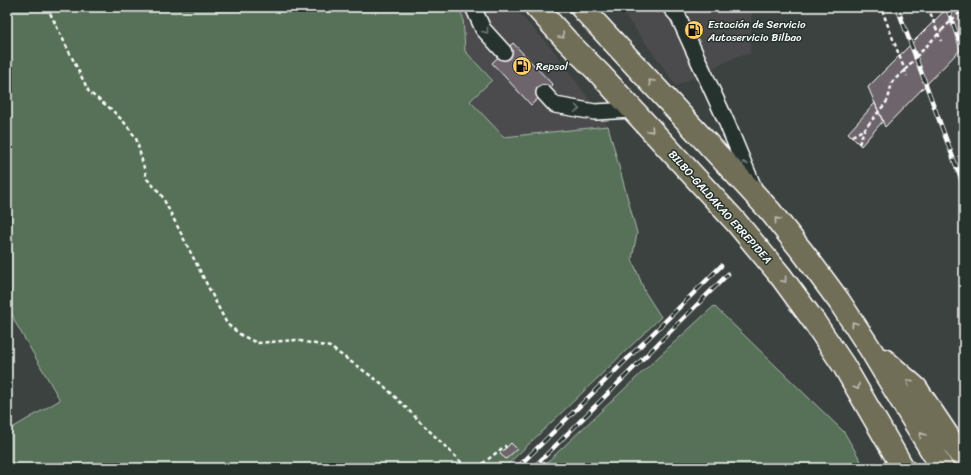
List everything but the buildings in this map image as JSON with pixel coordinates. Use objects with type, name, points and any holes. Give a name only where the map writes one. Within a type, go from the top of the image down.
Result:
[{"type":"highway","name":"BILBO-GALDAKAO ERREPIDEA","points":[[536,7],[745,232],[780,275],[844,366],[903,468]]},
{"type":"highway","points":[[582,7],[760,200],[814,267],[839,301],[871,350],[942,468]]},
{"type":"highway","points":[[871,350],[916,388],[964,460]]},
{"type":"lane","points":[[473,7],[483,29],[504,52]]},
{"type":"lane","points":[[670,7],[678,16],[760,200]]},
{"type":"lane","points":[[544,93],[555,105],[595,112],[633,110]]},
{"type":"path","points":[[7,20],[8,7]]},
{"type":"path","points":[[47,7],[89,92],[111,109],[124,122],[136,138],[147,179],[160,194],[227,324],[241,335],[257,342],[296,340],[330,347],[381,383],[467,468]]},
{"type":"path","points":[[928,7],[941,41]]},
{"type":"path","points":[[859,144],[864,130],[888,100],[892,82],[964,8]]},
{"type":"path","points":[[882,10],[907,76]]},
{"type":"path","points":[[852,136],[864,130]]},
{"type":"path","points":[[477,468],[505,446],[506,448]]},
{"type":"shaded area","name":"Repsol","points":[[458,7],[513,7],[555,52],[608,126],[504,137],[470,101],[492,80],[465,51],[463,17]]},
{"type":"shaded area","name":"Estación de Servicio Autoservicio Bilbao","points":[[619,7],[752,7],[750,54],[738,56],[676,86]]},
{"type":"green space","points":[[8,7],[458,7],[463,17],[465,51],[492,80],[470,101],[504,137],[608,126],[637,233],[632,259],[645,292],[661,317],[504,468],[7,468],[7,431],[60,400],[15,322],[7,299]]},
{"type":"green space","points":[[714,306],[844,432],[865,468],[541,468],[655,360]]},
{"type":"railway","points":[[897,7],[964,187]]},
{"type":"railway","points":[[947,7],[964,55]]},
{"type":"railway","points":[[517,468],[721,266]]},
{"type":"railway","points":[[533,468],[728,274]]},
{"type":"place","name":"Estación de Servicio Autoservicio Bilbao","points":[[694,30]]},
{"type":"place","name":"Repsol","points":[[522,66]]}]
